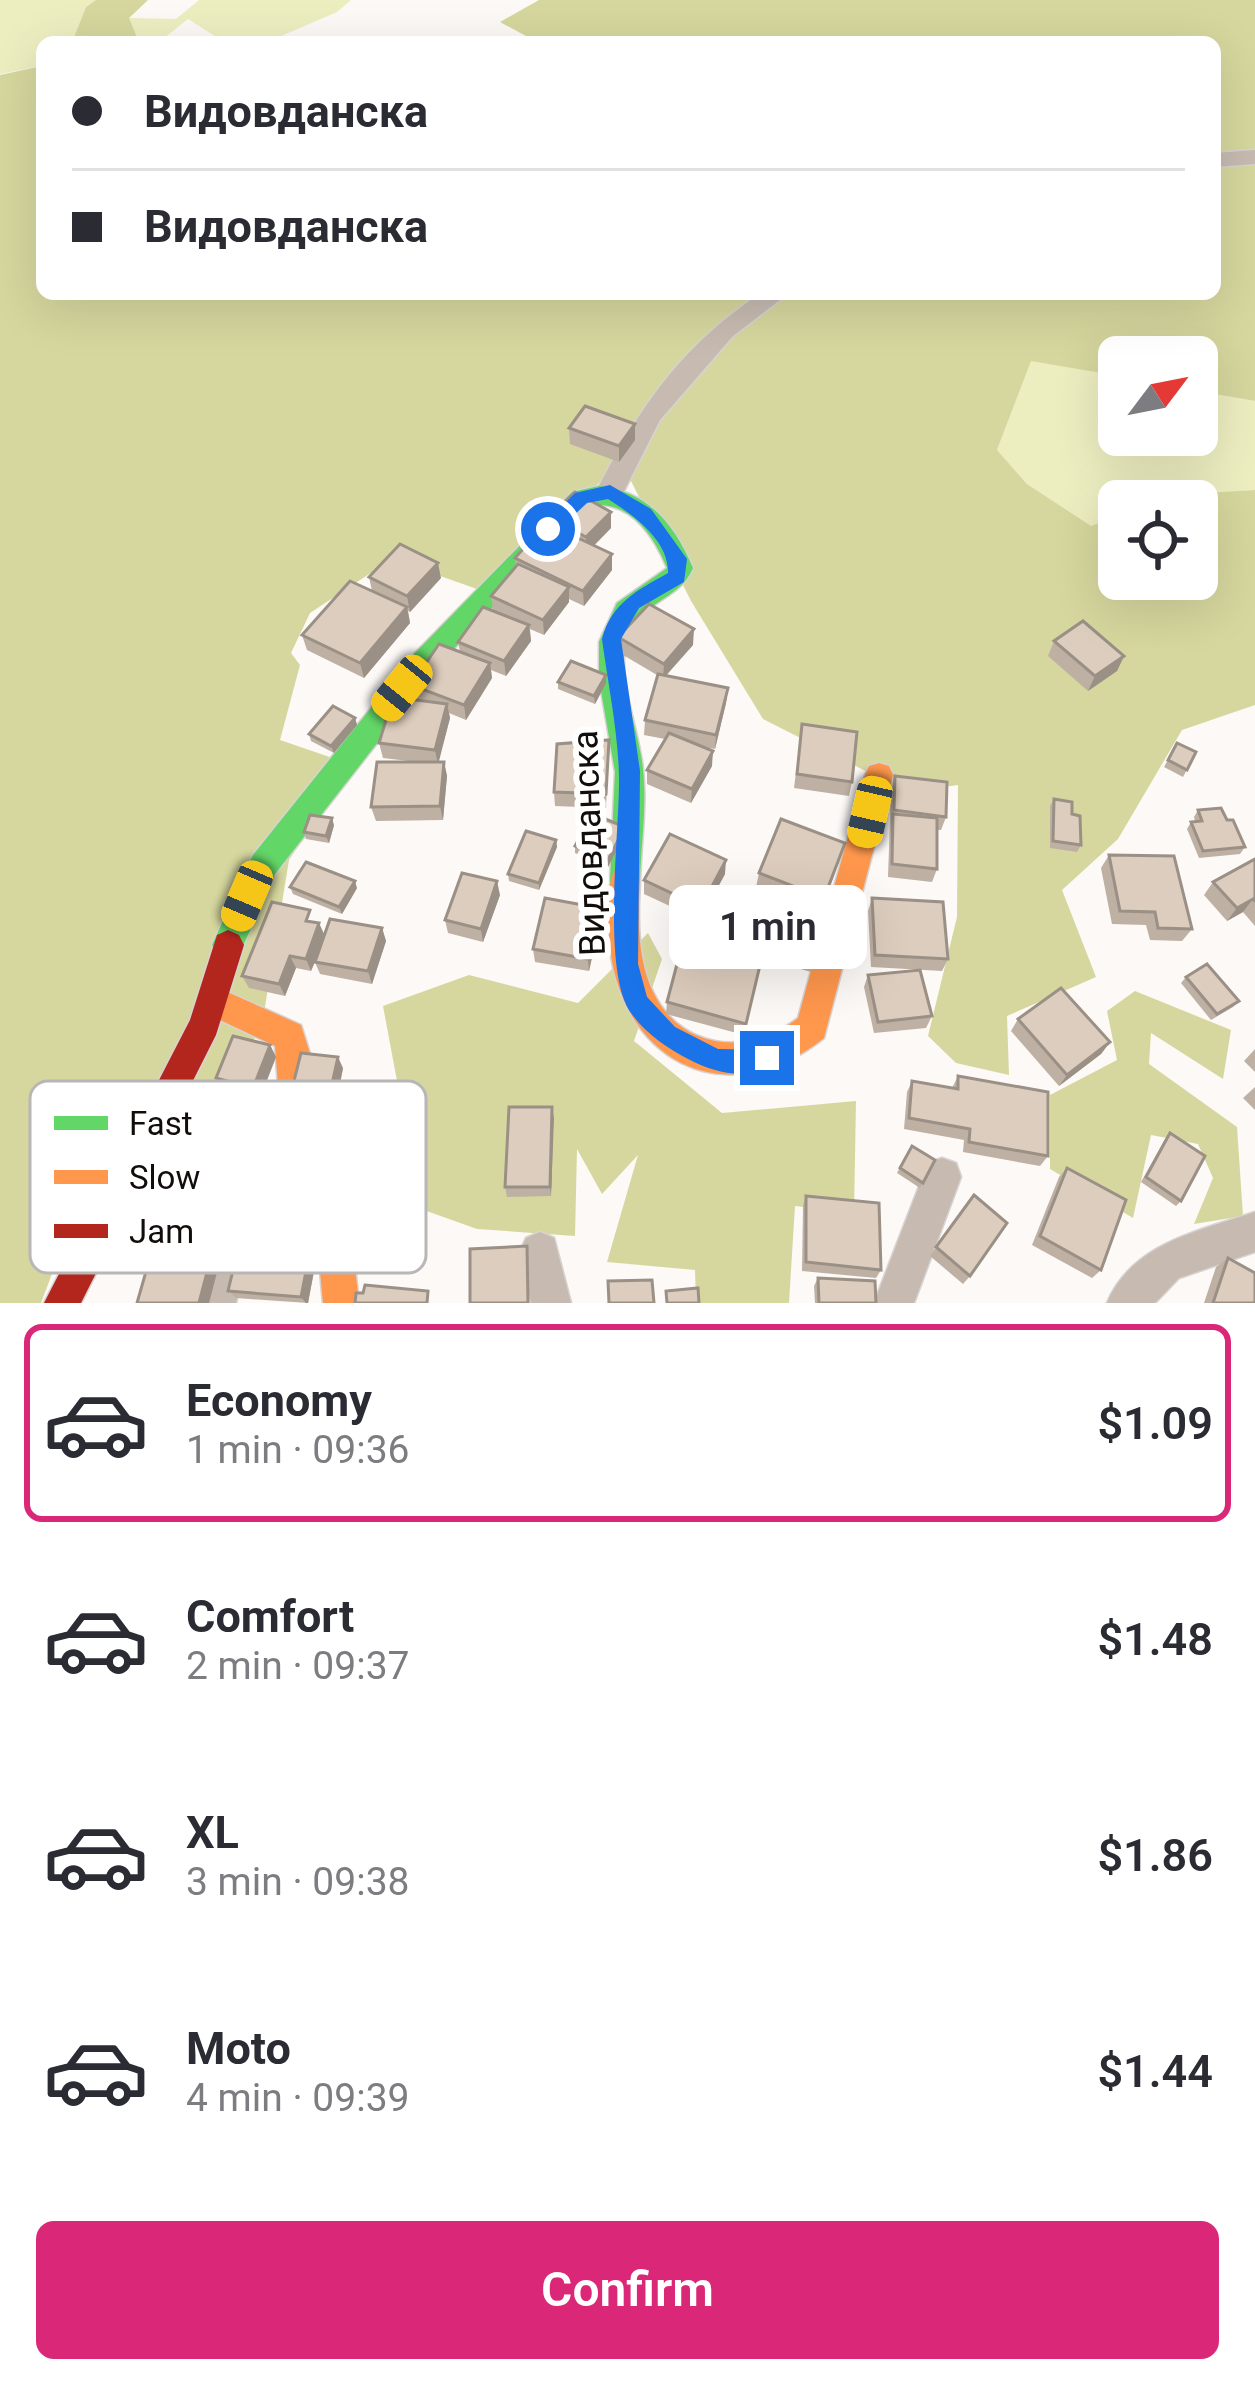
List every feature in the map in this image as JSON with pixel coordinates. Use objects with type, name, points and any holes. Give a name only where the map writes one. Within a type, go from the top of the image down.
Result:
[{"type":"street","points":[[1221,160],[1255,157]]},
{"type":"street","points":[[174,1081],[214,1001],[247,896],[321,789],[425,661],[536,541],[581,498],[610,492],[649,416],[724,330],[767,300]]},
{"type":"street","name":"Видовданска","points":[[610,492],[645,514],[680,568],[677,577],[632,603],[615,625],[612,639],[629,771],[626,964],[638,1004],[667,1035],[715,1060],[738,1064],[792,1048],[812,1028],[879,775]]},
{"type":"street","points":[[214,1001],[289,1036],[295,1081]]},
{"type":"street","points":[[894,1303],[942,1177]]},
{"type":"street","points":[[1127,1303],[1166,1262],[1255,1232]]},
{"type":"street","points":[[540,1252],[551,1303]]},
{"type":"street","points":[[62,1303],[77,1273]]},
{"type":"street","points":[[216,1303],[222,1273]]},
{"type":"street","points":[[338,1273],[341,1303]]},
{"type":"green space","points":[[0,0],[96,0],[86,7],[74,36],[36,36],[36,67],[0,74]]},
{"type":"green space","points":[[96,0],[148,0],[129,18],[136,36],[74,36],[86,7]]},
{"type":"green space","points":[[199,0],[351,0],[337,12],[281,36],[215,36],[188,19],[167,36],[136,36],[128,18],[176,19]]},
{"type":"green space","points":[[539,0],[1255,0],[1255,401],[1218,395],[1218,336],[1098,336],[1098,372],[1031,361],[997,450],[1027,484],[1091,526],[1098,524],[1098,600],[1218,600],[1218,492],[1255,490],[1255,705],[1182,730],[1118,839],[1062,890],[1096,977],[1007,1016],[1009,1075],[956,1063],[928,1036],[957,917],[958,785],[907,792],[763,719],[691,601],[622,463],[477,589],[392,559],[310,613],[291,653],[300,665],[280,740],[350,764],[289,860],[261,1031],[217,1081],[30,1081],[30,1273],[52,1273],[41,1303],[0,1303],[0,75],[36,67],[36,300],[1221,300],[1221,36],[526,36],[500,22]]},
{"type":"green space","points":[[1031,360],[1098,372],[1098,456],[1218,456],[1218,395],[1255,401],[1255,490],[1218,493],[1218,480],[1098,480],[1098,524],[1091,527],[1027,484],[997,450]]},
{"type":"green space","points":[[648,933],[662,959],[634,1041],[722,1113],[856,1101],[854,1213],[795,1206],[789,1303],[696,1303],[695,1270],[607,1262],[638,1155],[602,1194],[577,1149],[575,1236],[477,1229],[426,1211],[426,1081],[397,1081],[383,1006],[469,975],[578,1003]]},
{"type":"green space","points":[[1135,991],[1231,1030],[1223,1079],[1151,1033],[1149,1064],[1237,1127],[1243,1216],[1194,1224],[1213,1178],[1198,1144],[1151,1135],[1133,1218],[1050,1169],[1050,1095],[1117,1060],[1107,1011]]},
{"type":"building","points":[[585,406],[635,424],[619,446],[569,428]]},
{"type":"building","points":[[575,492],[611,512],[586,537],[549,517]]},
{"type":"building","points":[[546,523],[612,554],[583,591],[515,558]]},
{"type":"building","points":[[400,544],[438,563],[407,596],[369,577]]},
{"type":"building","points":[[518,564],[569,587],[543,620],[491,596]]},
{"type":"building","points":[[350,581],[407,607],[360,663],[302,635]]},
{"type":"building","points":[[649,604],[694,629],[664,664],[618,637]]},
{"type":"building","points":[[483,607],[529,625],[504,661],[458,642]]},
{"type":"building","points":[[1083,621],[1124,656],[1095,676],[1054,641]]},
{"type":"building","points":[[439,644],[490,663],[464,705],[411,685]]},
{"type":"building","points":[[571,661],[606,675],[594,696],[558,682]]},
{"type":"building","points":[[658,674],[728,688],[716,735],[645,720]]},
{"type":"building","points":[[393,697],[447,704],[435,750],[379,743]]},
{"type":"building","points":[[333,706],[355,718],[331,746],[309,734]]},
{"type":"building","points":[[802,724],[857,732],[852,782],[797,774]]},
{"type":"building","points":[[669,733],[713,751],[692,789],[647,770]]},
{"type":"building","points":[[609,740],[606,794],[554,792],[557,744]]},
{"type":"building","points":[[1177,743],[1196,752],[1187,770],[1168,760]]},
{"type":"building","points":[[377,762],[444,762],[440,806],[371,807]]},
{"type":"building","points":[[895,776],[947,782],[946,817],[894,810]]},
{"type":"building","points":[[1054,799],[1072,802],[1072,814],[1080,816],[1081,845],[1053,841]]},
{"type":"building","points":[[1221,808],[1227,820],[1233,820],[1245,847],[1203,851],[1191,822],[1202,821],[1198,810]]},
{"type":"building","points":[[593,814],[625,827],[608,860],[575,846]]},
{"type":"building","points":[[893,814],[937,818],[937,869],[892,864]]},
{"type":"building","points":[[310,815],[332,818],[326,836],[304,832]]},
{"type":"building","points":[[781,819],[845,843],[824,898],[759,873]]},
{"type":"building","points":[[526,831],[556,840],[539,883],[508,874]]},
{"type":"building","points":[[670,834],[726,860],[701,907],[644,880]]},
{"type":"building","points":[[1109,855],[1174,856],[1192,929],[1158,928],[1155,912],[1120,911]]},
{"type":"building","points":[[1255,859],[1255,901],[1237,908],[1213,882]]},
{"type":"building","points":[[306,862],[355,881],[339,907],[290,887]]},
{"type":"building","points":[[462,873],[497,881],[481,929],[445,920]]},
{"type":"building","points":[[774,893],[827,908],[814,960],[759,943]]},
{"type":"building","points":[[545,898],[599,908],[588,959],[533,949]]},
{"type":"building","points":[[872,898],[943,902],[948,959],[875,955]]},
{"type":"building","points":[[272,902],[310,910],[306,921],[319,923],[306,959],[290,956],[279,984],[242,976]]},
{"type":"building","points":[[330,919],[382,928],[368,971],[315,962]]},
{"type":"building","points":[[682,945],[760,965],[746,1024],[667,1002]]},
{"type":"building","points":[[1207,964],[1239,1001],[1217,1014],[1186,977]]},
{"type":"building","points":[[920,970],[932,1016],[878,1022],[868,975]]},
{"type":"building","points":[[1061,988],[1110,1042],[1067,1075],[1018,1019]]},
{"type":"building","points":[[233,1036],[270,1045],[256,1081],[216,1078]]},
{"type":"building","points":[[301,1053],[338,1057],[333,1081],[294,1081]]},
{"type":"building","points":[[958,1076],[1048,1092],[1048,1156],[969,1142],[970,1129],[909,1118],[912,1081],[958,1089]]},
{"type":"building","points":[[509,1107],[552,1107],[550,1187],[505,1187]]},
{"type":"building","points":[[1170,1133],[1205,1156],[1181,1201],[1146,1177]]},
{"type":"building","points":[[912,1146],[935,1160],[923,1183],[900,1168]]},
{"type":"building","points":[[1067,1168],[1126,1200],[1101,1270],[1040,1236]]},
{"type":"building","points":[[974,1195],[1007,1223],[970,1276],[936,1247]]},
{"type":"building","points":[[806,1196],[879,1203],[881,1270],[806,1262]]},
{"type":"building","points":[[527,1246],[528,1303],[470,1303],[470,1249]]},
{"type":"building","points":[[1228,1258],[1255,1273],[1255,1303],[1213,1303]]},
{"type":"building","points":[[146,1273],[207,1273],[199,1303],[137,1303]]},
{"type":"building","points":[[232,1273],[306,1273],[301,1297],[228,1291]]},
{"type":"building","points":[[818,1278],[875,1281],[876,1303],[819,1303]]},
{"type":"building","points":[[652,1280],[654,1303],[609,1303],[608,1281]]},
{"type":"building","points":[[365,1285],[428,1291],[427,1303],[355,1303],[356,1293],[363,1293]]},
{"type":"building","points":[[698,1288],[699,1303],[667,1303],[666,1291]]},
{"type":"traffic: fast","points":[[228,945],[264,865],[425,661],[581,498],[599,495],[615,497],[643,512],[665,537],[680,568],[677,576],[626,610],[612,642],[613,679],[629,772],[625,881]]},
{"type":"traffic: slow","points":[[625,881],[628,963],[637,994],[661,1030],[680,1046],[724,1060],[770,1053],[812,1027],[879,775]]},
{"type":"traffic: slow","points":[[214,1001],[289,1036],[295,1081]]},
{"type":"traffic: slow","points":[[338,1273],[341,1303]]},
{"type":"traffic: jam","points":[[176,1081],[205,1024],[228,945]]},
{"type":"traffic: jam","points":[[62,1303],[77,1273]]},
{"type":"route","points":[[548,529],[581,498],[610,492],[645,514],[678,559],[677,577],[632,603],[615,625],[612,639],[629,771],[626,964],[638,1004],[667,1035],[715,1060],[738,1064],[767,1058]]}]
